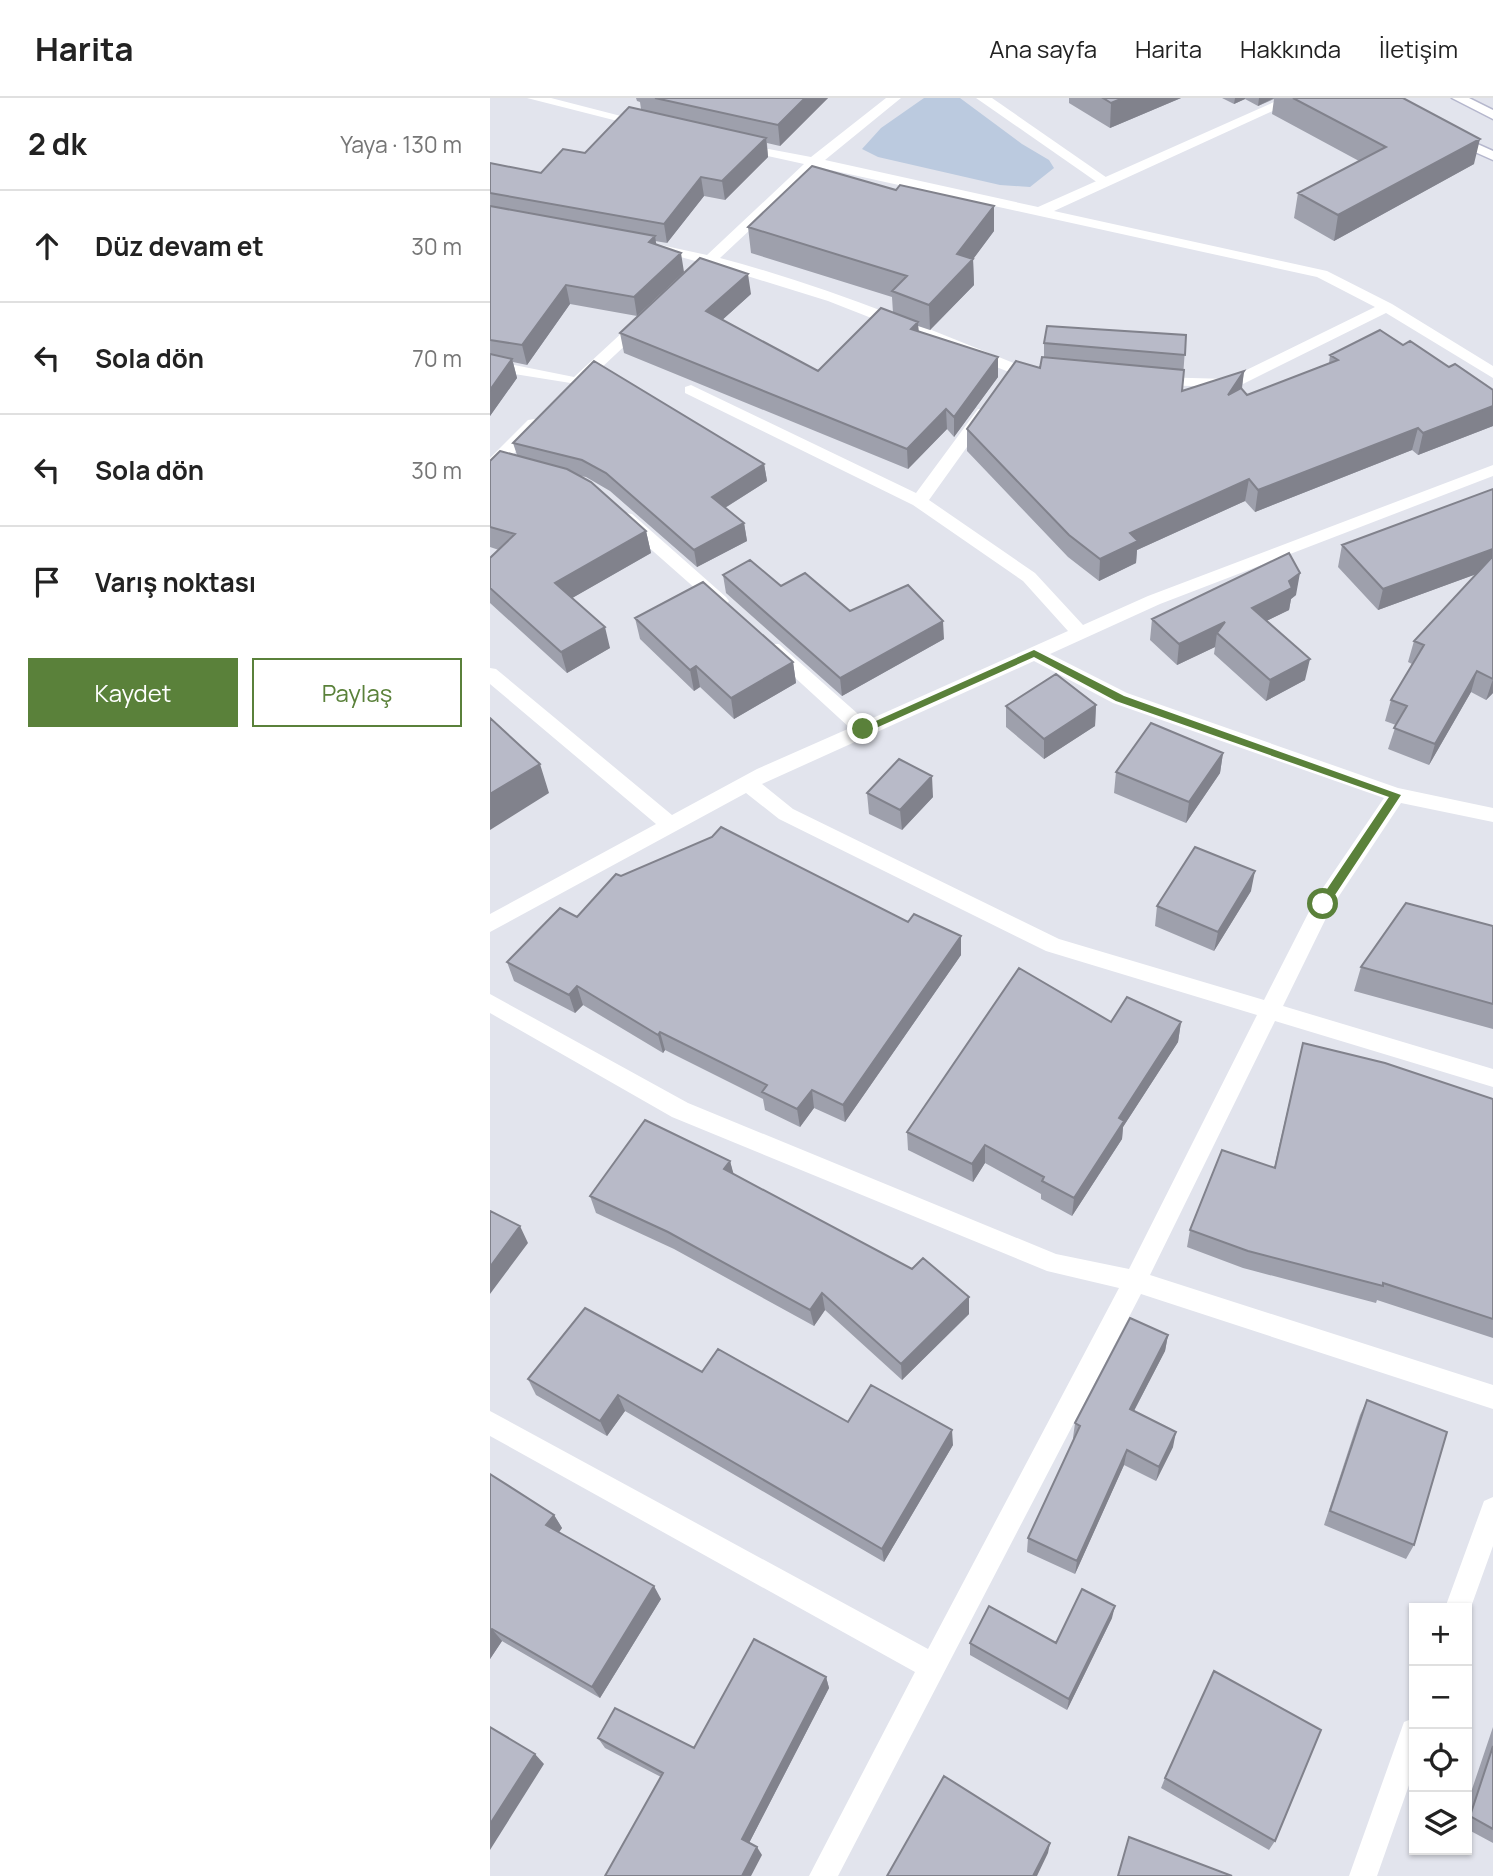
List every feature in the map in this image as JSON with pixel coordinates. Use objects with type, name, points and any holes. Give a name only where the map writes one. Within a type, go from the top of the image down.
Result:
[{"type":"street","points":[[534,98],[665,128]]},
{"type":"street","points":[[597,113],[615,98]]},
{"type":"street","points":[[693,275],[814,162],[894,98]]},
{"type":"street","points":[[983,98],[1106,181]]},
{"type":"street","points":[[1041,211],[1294,98]]},
{"type":"street","points":[[1459,98],[1493,115]]},
{"type":"street","points":[[1443,133],[1493,156]]},
{"type":"street","points":[[732,144],[1322,274],[1387,307],[1493,373]]},
{"type":"street","points":[[634,243],[712,258],[937,338],[1017,374]]},
{"type":"street","points":[[1132,380],[1231,384],[1387,307]]},
{"type":"street","points":[[492,464],[654,311]]},
{"type":"street","points":[[490,365],[577,382]]},
{"type":"street","points":[[691,390],[919,501],[1029,577],[1080,633]]},
{"type":"street","points":[[919,501],[991,402]]},
{"type":"street","points":[[492,464],[519,468]]},
{"type":"street","points":[[490,924],[747,783],[863,729],[1154,600],[1493,470]]},
{"type":"street","points":[[613,506],[738,618]]},
{"type":"street","points":[[759,636],[863,729]]},
{"type":"street","points":[[1034,653],[1120,698],[1396,795],[1487,808]]},
{"type":"street","points":[[490,674],[670,825]]},
{"type":"street","points":[[747,783],[786,814],[1054,945],[1269,1013],[1493,1078]]},
{"type":"street","points":[[823,1876],[1135,1281],[1323,904],[1396,795]]},
{"type":"street","points":[[490,1003],[680,1110],[1055,1264],[1135,1281],[1493,1396]]},
{"type":"street","points":[[490,1423],[933,1667]]},
{"type":"street","points":[[1460,1603],[1493,1510]]},
{"type":"street","points":[[1363,1876],[1409,1746]]},
{"type":"shaded area","points":[[924,98],[960,98],[1022,144],[1049,160],[1054,168],[1030,187],[1000,185],[878,157],[862,149],[881,128]]},
{"type":"building","points":[[655,98],[805,98],[778,125]]},
{"type":"building","points":[[1103,98],[1123,98],[1111,103]]},
{"type":"building","points":[[1293,98],[1403,98],[1480,139],[1338,215],[1298,193],[1386,147]]},
{"type":"building","points":[[629,107],[766,138],[722,181],[701,177],[664,224],[490,193],[490,163],[541,173],[563,149],[585,153]]},
{"type":"building","points":[[812,166],[896,190],[900,185],[994,206],[957,254],[973,259],[929,305],[892,291],[907,276],[748,227]]},
{"type":"building","points":[[490,206],[655,236],[649,242],[681,253],[634,297],[566,285],[522,345],[490,340]]},
{"type":"building","points":[[700,258],[748,274],[706,311],[818,371],[881,308],[918,322],[911,329],[998,357],[954,417],[946,409],[907,449],[620,333]]},
{"type":"building","points":[[1047,326],[1186,335],[1185,355],[1044,343]]},
{"type":"building","points":[[1380,330],[1403,345],[1410,341],[1449,367],[1455,364],[1493,390],[1493,406],[1423,433],[1418,428],[1258,490],[1249,479],[1130,533],[1138,541],[1100,559],[1069,535],[967,429],[1016,361],[1040,368],[1042,357],[1184,370],[1182,391],[1244,371],[1228,395],[1241,388],[1247,395],[1338,360],[1330,355]]},
{"type":"building","points":[[490,354],[512,359],[490,390]]},
{"type":"building","points":[[594,361],[764,464],[712,497],[744,523],[694,550],[606,473],[582,460],[513,443]]},
{"type":"building","points":[[500,451],[567,469],[591,482],[646,531],[555,583],[605,627],[561,652],[490,588],[490,558],[515,534],[490,527],[490,461]]},
{"type":"building","points":[[1493,489],[1493,549],[1383,589],[1342,545]]},
{"type":"building","points":[[1289,553],[1300,573],[1289,581],[1292,588],[1252,608],[1310,659],[1270,680],[1217,633],[1225,622],[1179,644],[1152,619]]},
{"type":"building","points":[[1493,556],[1493,679],[1477,671],[1435,744],[1394,728],[1407,706],[1391,700],[1424,645],[1414,641]]},
{"type":"building","points":[[750,560],[781,586],[805,573],[850,611],[908,585],[943,621],[840,678],[723,575]]},
{"type":"building","points":[[703,582],[793,662],[731,698],[696,666],[690,670],[635,618]]},
{"type":"building","points":[[1056,674],[1096,705],[1044,739],[1006,706]]},
{"type":"building","points":[[490,718],[540,764],[490,794]]},
{"type":"building","points":[[1151,723],[1223,753],[1189,802],[1116,772]]},
{"type":"building","points":[[899,759],[932,776],[900,810],[867,793]]},
{"type":"building","points":[[721,827],[908,922],[914,914],[961,936],[843,1105],[812,1090],[797,1109],[762,1092],[767,1085],[660,1032],[658,1035],[577,986],[569,995],[507,962],[560,908],[577,917],[616,874],[621,876],[712,837]]},
{"type":"building","points":[[1195,847],[1255,871],[1218,932],[1157,906]]},
{"type":"building","points":[[1406,903],[1493,926],[1493,1004],[1361,967]]},
{"type":"building","points":[[1019,968],[1111,1022],[1127,997],[1181,1022],[1119,1118],[1124,1121],[1074,1198],[1042,1181],[1044,1177],[985,1145],[972,1164],[907,1132]]},
{"type":"building","points":[[1303,1043],[1385,1063],[1493,1099],[1493,1319],[1383,1283],[1383,1286],[1248,1251],[1190,1230],[1222,1150],[1275,1168]]},
{"type":"building","points":[[645,1120],[730,1161],[724,1169],[912,1269],[923,1258],[969,1297],[901,1364],[822,1293],[810,1310],[668,1232],[590,1196]]},
{"type":"building","points":[[490,1211],[520,1226],[490,1267]]},
{"type":"building","points":[[585,1308],[702,1372],[718,1349],[848,1422],[871,1385],[952,1430],[882,1549],[618,1395],[600,1421],[528,1379]]},
{"type":"building","points":[[1130,1318],[1168,1335],[1130,1409],[1176,1432],[1159,1467],[1127,1450],[1077,1561],[1028,1538],[1080,1426],[1075,1423]]},
{"type":"building","points":[[1367,1400],[1447,1432],[1414,1545],[1330,1511]]},
{"type":"building","points":[[490,1474],[554,1515],[546,1525],[654,1586],[592,1687],[492,1629],[490,1632]]},
{"type":"building","points":[[1082,1589],[1115,1606],[1069,1699],[970,1643],[989,1606],[1056,1643]]},
{"type":"building","points":[[754,1639],[826,1677],[742,1839],[757,1847],[742,1876],[605,1876],[663,1773],[598,1738],[615,1708],[694,1748]]},
{"type":"building","points":[[1214,1671],[1321,1730],[1275,1841],[1165,1778]]},
{"type":"building","points":[[490,1727],[535,1754],[490,1824]]},
{"type":"building","points":[[1493,1746],[1493,1829],[1472,1817]]},
{"type":"building","points":[[944,1776],[1050,1843],[1033,1876],[887,1876]]},
{"type":"building","points":[[1129,1837],[1232,1876],[1118,1876]]},
{"type":"route","points":[[863,729],[1034,653],[1120,698],[1396,795],[1323,904]]}]
